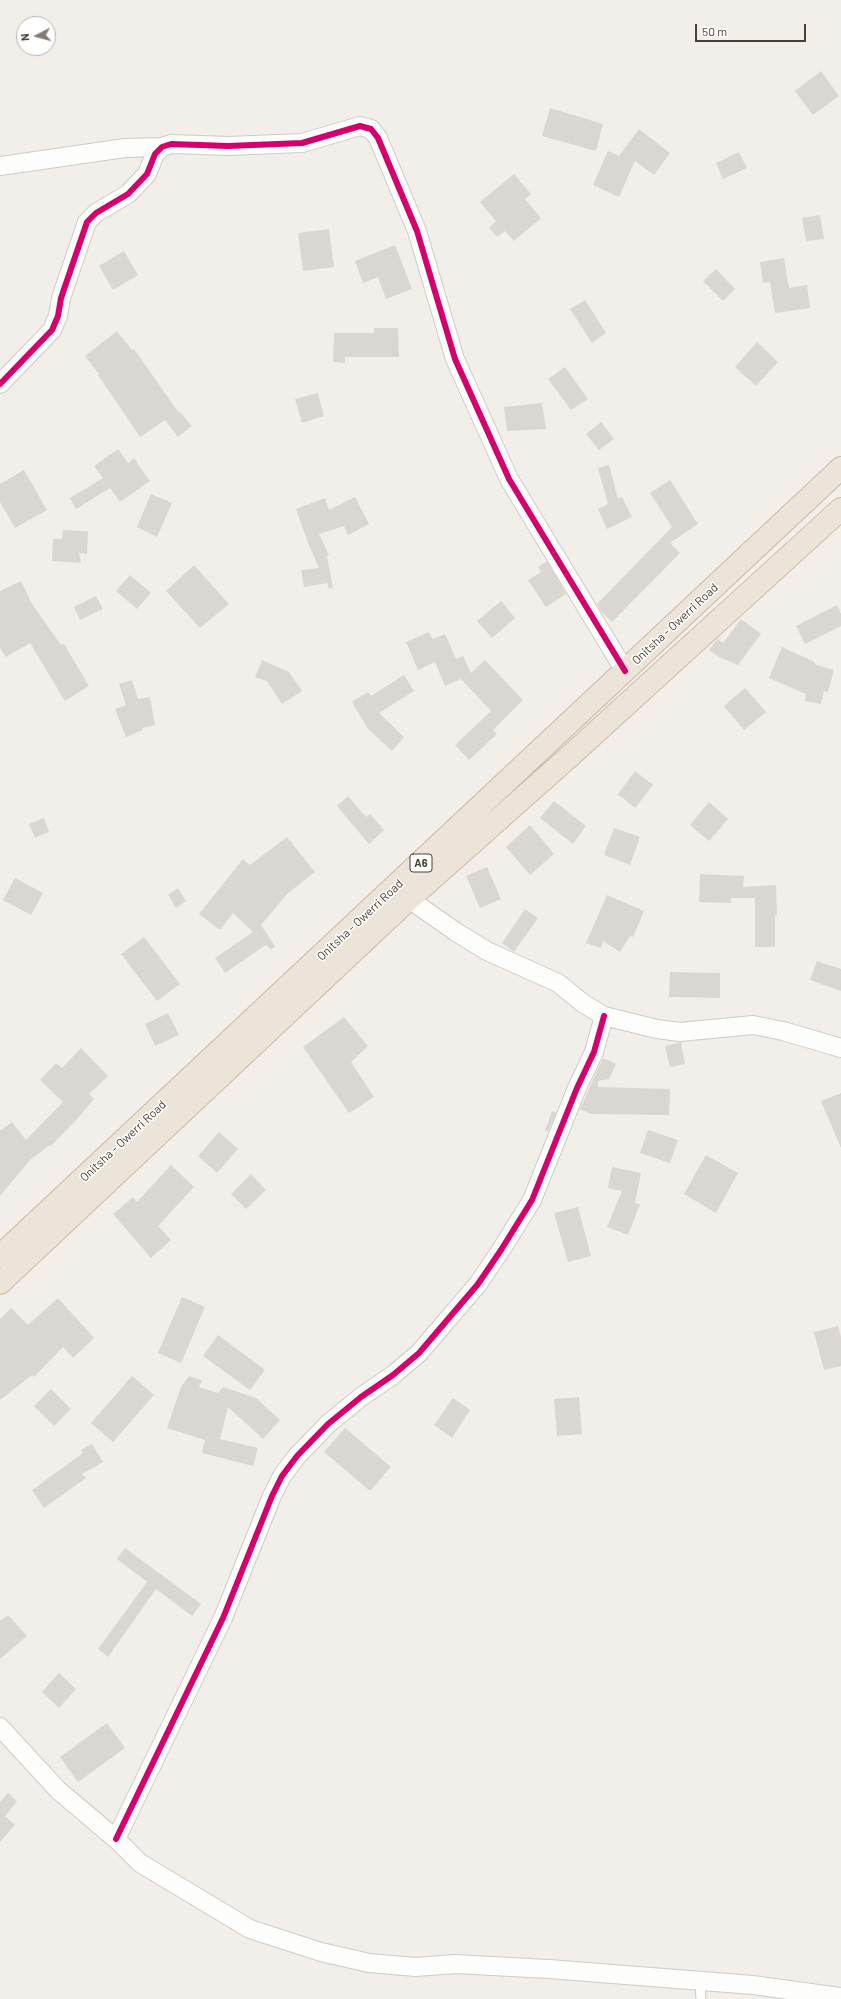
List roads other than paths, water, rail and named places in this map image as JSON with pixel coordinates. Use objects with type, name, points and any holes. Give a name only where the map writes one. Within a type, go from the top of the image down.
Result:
[{"type":"highway","name":"Onitsha - Owerri Road","points":[[0,1256],[841,468]]},
{"type":"highway","name":"Onitsha - Owerri Road","points":[[0,1283],[409,899],[571,755],[841,509]]},
{"type":"street","points":[[0,166],[125,148],[162,147],[171,144],[228,146],[302,144],[360,126],[372,129],[378,138],[417,231],[455,359],[509,479],[625,671]]},
{"type":"street","points":[[0,384],[52,330],[58,316],[61,298],[87,222],[96,213],[128,194],[147,174],[155,154],[162,147]]},
{"type":"street","points":[[409,899],[456,932],[487,951],[558,984],[584,1004],[604,1016],[656,1029],[680,1032],[753,1025],[783,1031],[841,1048]]},
{"type":"street","points":[[116,1839],[223,1618],[272,1496],[282,1476],[297,1456],[328,1424],[361,1397],[393,1375],[419,1353],[444,1325],[489,1267],[532,1200],[560,1128],[594,1052],[604,1016]]},
{"type":"street","points":[[0,1727],[58,1790],[116,1839],[140,1863],[250,1929],[321,1952],[369,1963],[416,1967],[455,1964],[700,1980],[753,1985],[841,1997]]},
{"type":"lane","points":[[700,1980],[701,1999]]}]
